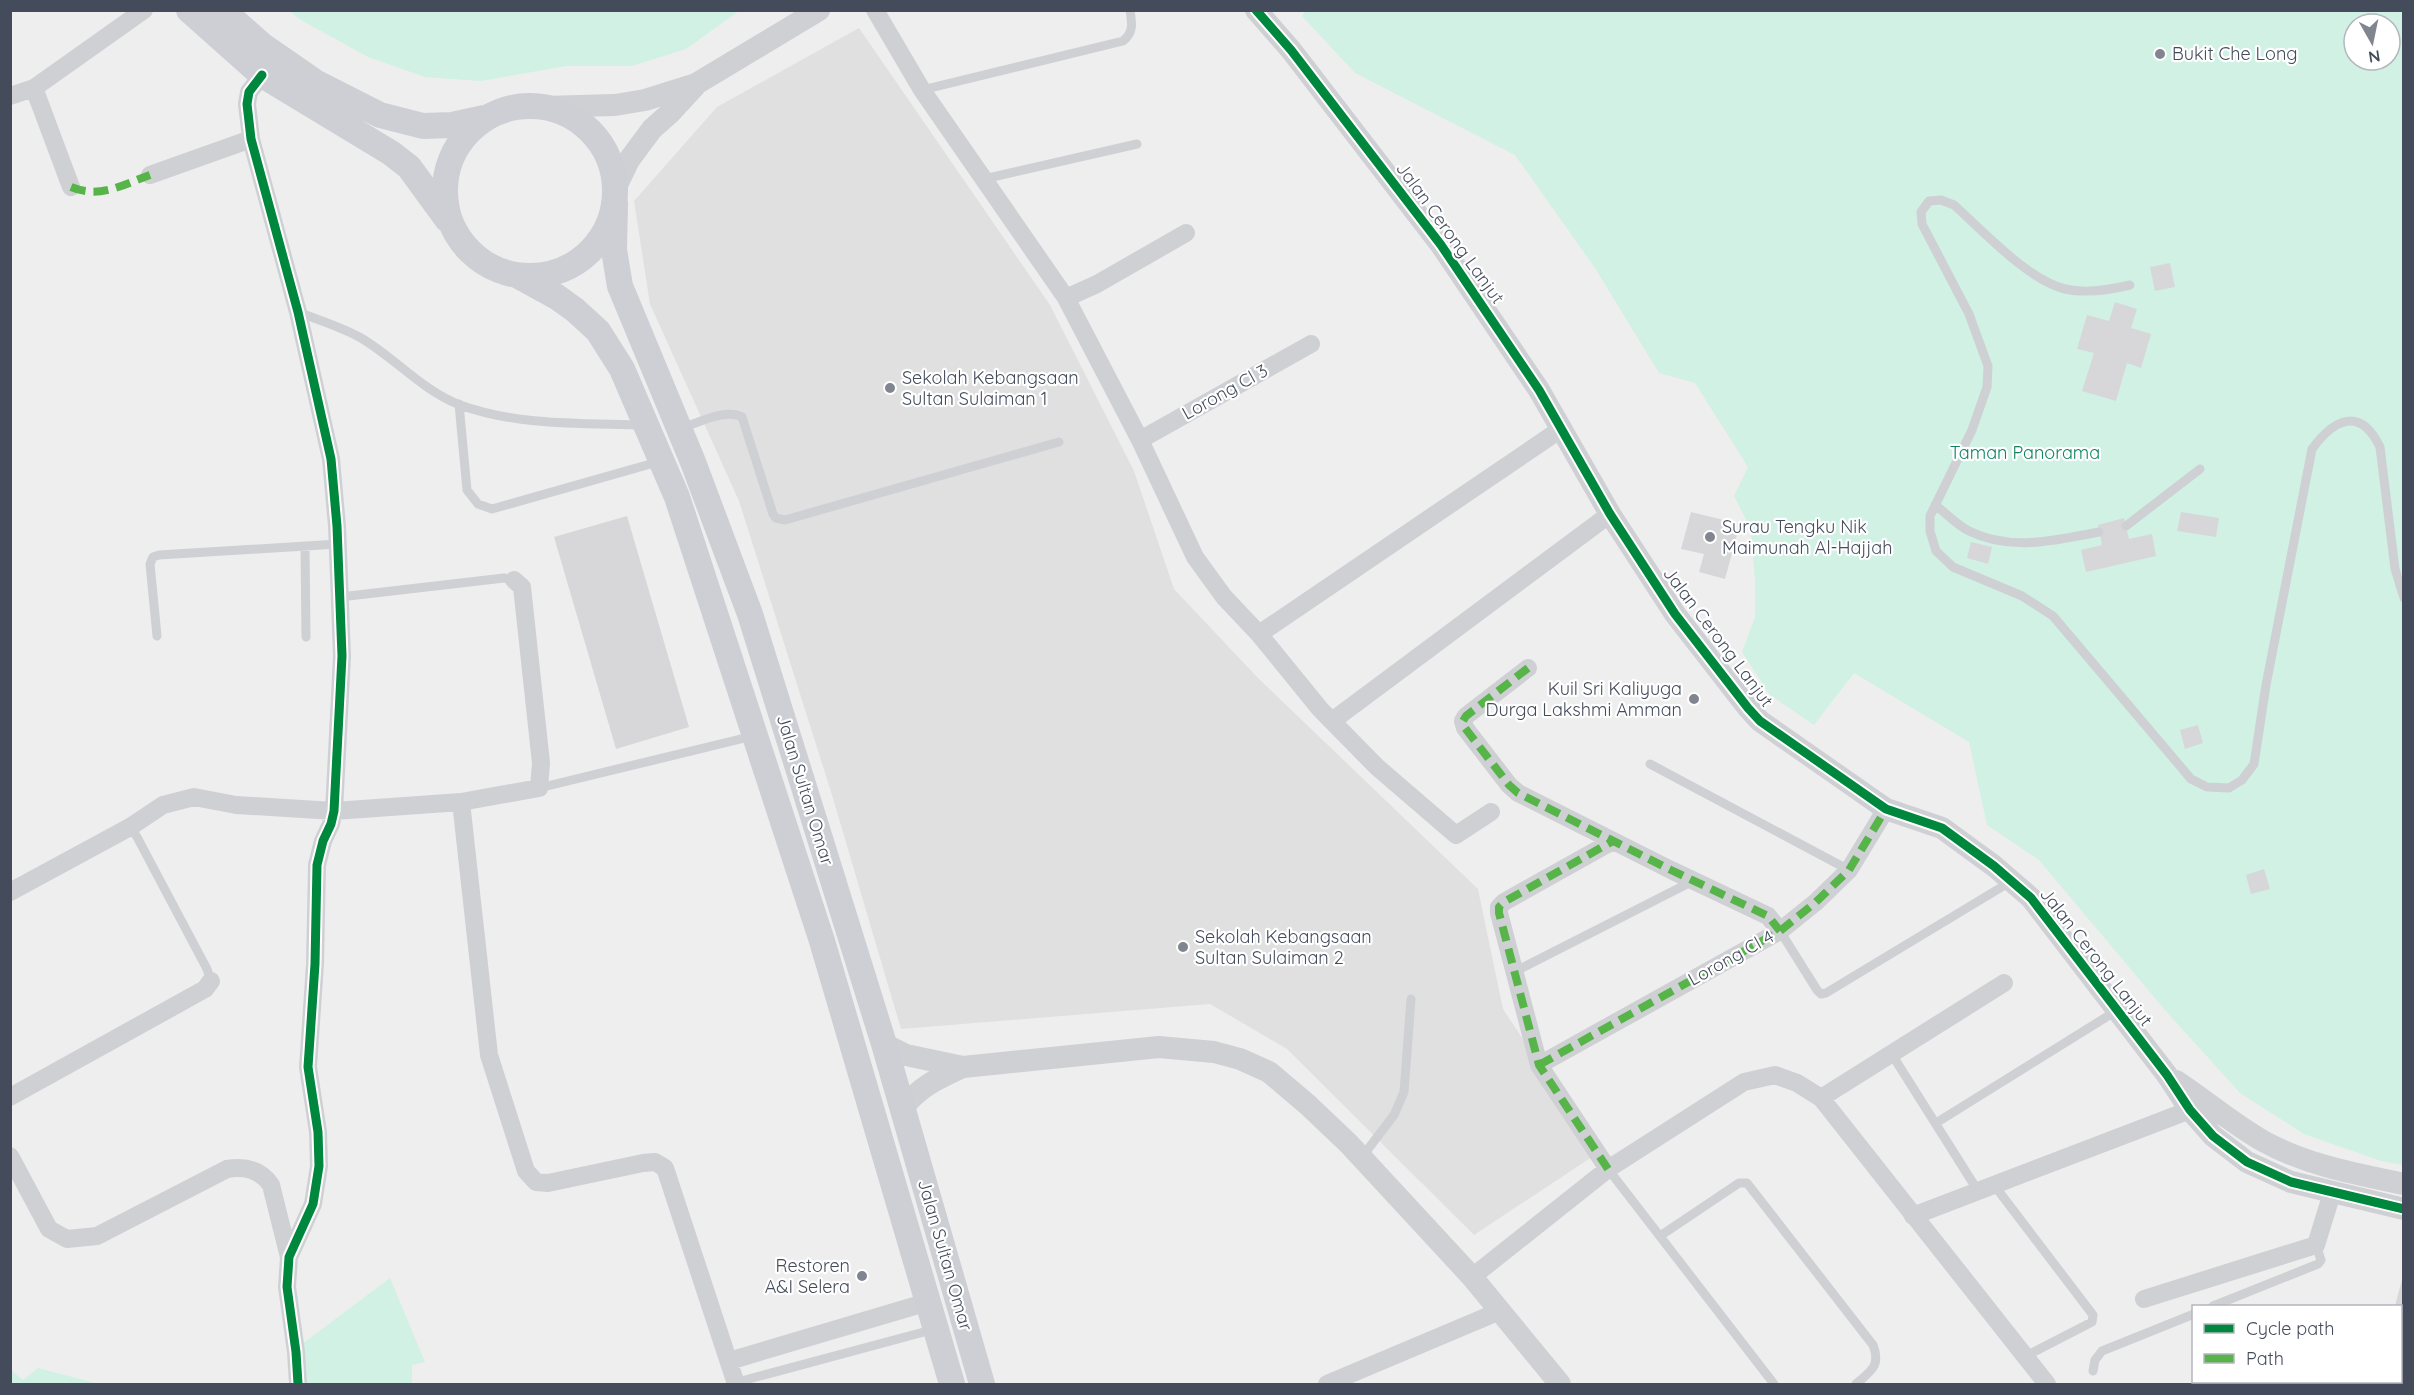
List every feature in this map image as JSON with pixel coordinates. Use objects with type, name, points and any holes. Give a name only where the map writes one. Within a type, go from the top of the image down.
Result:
[{"type":"main road","points":[[189,10],[262,75],[409,166],[451,224],[459,239],[484,263],[500,271],[517,275],[544,275],[570,266],[591,250],[607,228],[615,196],[610,160],[594,135],[571,117],[543,107],[514,108],[487,118],[452,125],[423,126],[380,115],[315,82],[263,46],[222,10]]},
{"type":"main road","points":[[451,224],[445,204],[444,184],[448,164],[464,138],[487,118]]},
{"type":"main road","name":"Jalan Sultan Omar","points":[[615,196],[614,250],[620,286],[680,429],[750,614],[884,1044],[982,1384]]},
{"type":"main road","points":[[517,275],[557,297],[598,331],[622,369],[677,497],[825,952],[952,1384]]},
{"type":"street","points":[[10,96],[34,88],[144,10]]},
{"type":"street","points":[[543,107],[615,105],[645,100],[696,84],[819,10]]},
{"type":"street","points":[[875,10],[922,90],[1066,298],[1140,440],[1195,557],[1224,597],[1259,634],[1332,721],[1377,767],[1456,835],[1491,812]]},
{"type":"street","name":"Jalan Cerong Lanjut","points":[[1256,10],[1291,50],[1441,245],[1527,372],[1610,514],[1675,614],[1760,721],[1886,809],[1942,828],[2011,881],[2038,906],[2167,1075],[2190,1110],[2213,1136],[2247,1162],[2291,1182],[2403,1209]]},
{"type":"street","points":[[262,75],[249,92],[247,104],[251,139],[298,312],[331,459],[338,544],[342,656],[334,811],[317,865],[315,964],[308,1066],[319,1140],[319,1166],[313,1204],[289,1257],[286,1287],[296,1352],[298,1384]]},
{"type":"street","points":[[615,196],[629,160],[652,129],[696,84]]},
{"type":"street","points":[[34,88],[70,187]]},
{"type":"street","points":[[150,175],[251,139]]},
{"type":"street","points":[[1066,298],[1098,284],[1186,233]]},
{"type":"street","name":"Lorong Cl 3","points":[[1140,440],[1311,344]]},
{"type":"street","points":[[1259,634],[1561,429]]},
{"type":"street","points":[[1332,721],[1610,514]]},
{"type":"street","points":[[10,892],[130,827],[163,805],[194,797],[236,805],[334,811],[460,802],[540,789],[541,763],[522,587],[514,580]]},
{"type":"street","points":[[1528,668],[1466,716],[1463,722],[1465,728],[1509,785],[1518,793],[1768,916],[1780,931]]},
{"type":"street","points":[[460,802],[489,1055],[526,1171],[536,1182],[548,1183],[643,1163],[655,1162],[665,1168],[729,1361],[734,1384]]},
{"type":"street","name":"Lorong Cl 4","points":[[1539,1065],[1780,931],[1816,902],[1849,870],[1886,809]]},
{"type":"street","points":[[1608,1168],[1539,1065],[1499,907],[1504,902],[1613,841]]},
{"type":"street","points":[[10,1097],[205,989],[211,981]]},
{"type":"street","points":[[1821,1098],[2004,983]]},
{"type":"street","points":[[884,1044],[906,1055],[963,1067],[1158,1047],[1214,1052],[1240,1059],[1269,1072],[1308,1105],[1361,1157],[1472,1277],[1560,1384]]},
{"type":"street","points":[[902,1109],[915,1094],[934,1081],[963,1067]]},
{"type":"street","points":[[1472,1277],[1608,1168],[1744,1082],[1775,1075],[1797,1083],[1821,1098],[2047,1384]]},
{"type":"street","name":"Jalan Cerong Lanjut","points":[[2167,1075],[2263,1141],[2301,1158],[2338,1170],[2403,1184]]},
{"type":"street","points":[[1913,1216],[2190,1110]]},
{"type":"street","points":[[10,1156],[49,1229],[67,1239],[97,1236],[227,1169],[255,1170],[266,1177],[271,1185],[289,1257]]},
{"type":"street","points":[[2144,1299],[2316,1245],[2332,1193]]},
{"type":"street","points":[[729,1361],[928,1302]]},
{"type":"street","points":[[1327,1384],[1500,1311]]},
{"type":"lane","points":[[922,90],[1123,41],[1130,36],[1132,27],[1130,10]]},
{"type":"lane","points":[[984,179],[1137,144]]},
{"type":"lane","points":[[2130,285],[2103,291],[2065,289],[2034,275],[1954,205],[1941,200],[1929,201],[1921,212],[1922,224],[1969,314],[1988,366],[1987,387],[1972,430],[1930,516],[1930,531],[1936,551],[1953,567],[2022,596],[2053,616],[2191,779],[2207,787],[2229,788],[2242,780],[2254,764],[2266,685],[2312,449],[2325,431],[2340,422],[2357,422],[2372,432],[2380,447],[2395,570],[2403,598]]},
{"type":"lane","points":[[298,312],[359,337],[418,381],[459,404],[507,417],[561,423],[648,425]]},
{"type":"lane","points":[[459,404],[467,490],[478,504],[492,509],[662,461]]},
{"type":"lane","points":[[680,429],[726,414],[735,413],[741,417],[773,514],[776,518],[785,520],[1059,442]]},
{"type":"lane","points":[[2126,526],[2200,469]]},
{"type":"lane","points":[[1935,505],[1969,530],[1998,540],[2035,544],[2099,532]]},
{"type":"lane","points":[[157,636],[150,564],[153,557],[338,544]]},
{"type":"lane","points":[[305,546],[306,637]]},
{"type":"lane","points":[[340,597],[504,578],[514,580]]},
{"type":"lane","points":[[540,789],[755,735]]},
{"type":"lane","points":[[1650,764],[1849,870]]},
{"type":"lane","points":[[130,827],[202,958],[211,981]]},
{"type":"lane","points":[[1514,972],[1693,881]]},
{"type":"lane","points":[[1780,931],[1817,990],[1821,994],[1826,993],[2011,881]]},
{"type":"lane","points":[[1361,1157],[1394,1115],[1404,1092],[1411,999]]},
{"type":"lane","points":[[1936,1123],[2116,1011]]},
{"type":"lane","points":[[1892,1053],[1936,1123],[1986,1188],[2093,1315],[2092,1322],[2026,1356]]},
{"type":"lane","points":[[1608,1168],[1774,1384]]},
{"type":"lane","points":[[1660,1236],[1739,1183],[1747,1183],[1873,1345],[1877,1356],[1874,1368],[1856,1384]]},
{"type":"lane","points":[[2216,1305],[2319,1264],[2321,1260],[2316,1245]]},
{"type":"lane","points":[[2093,1371],[2102,1351],[2192,1314]]},
{"type":"lane","points":[[734,1384],[936,1329]]},
{"type":"shaded area","points":[[859,28],[1050,305],[1134,471],[1174,589],[1258,678],[1478,889],[1503,1009],[1598,1153],[1474,1235],[1287,1049],[1210,1004],[901,1029],[832,795],[739,501],[650,304],[634,201],[717,107]]},
{"type":"green space","name":"Taman Panorama","points":[[1306,10],[2403,11],[2403,1165],[2381,1161],[2304,1134],[2240,1093],[2164,1009],[2039,860],[1987,825],[1969,742],[1854,673],[1814,725],[1770,695],[1742,652],[1755,617],[1755,581],[1751,529],[1734,496],[1748,467],[1695,383],[1659,373],[1595,268],[1515,155],[1355,73],[1302,16]]},
{"type":"green space","points":[[290,11],[739,11],[686,49],[632,66],[566,66],[481,81],[425,77],[368,57],[299,19]]},
{"type":"green space","points":[[390,1278],[425,1362],[412,1365],[412,1384],[303,1384],[302,1344]]},
{"type":"green space","points":[[38,1368],[99,1384],[11,1384],[11,1370],[23,1380]]},
{"type":"building","points":[[2170,263],[2175,287],[2155,291],[2150,267]]},
{"type":"building","points":[[2115,302],[2137,309],[2131,328],[2151,334],[2141,368],[2127,363],[2116,401],[2082,391],[2094,353],[2077,349],[2087,315],[2109,321]]},
{"type":"building","name":"Surau Tengku Nik Maimunah Al-Hajjah","points":[[1691,512],[1740,524],[1725,579],[1699,572],[1704,554],[1681,549]]},
{"type":"building","points":[[2181,512],[2219,518],[2216,537],[2177,531]]},
{"type":"building","points":[[627,516],[689,727],[616,749],[554,537]]},
{"type":"building","points":[[2124,518],[2129,539],[2152,534],[2156,556],[2086,572],[2081,550],[2102,545],[2098,525]]},
{"type":"building","points":[[1971,542],[1992,547],[1988,564],[1967,558]]},
{"type":"building","points":[[2198,725],[2203,743],[2185,749],[2180,730]]},
{"type":"building","points":[[2264,869],[2270,889],[2251,894],[2246,875]]},
{"type":"building","points":[[2404,1272],[2404,1317],[2402,1316],[2402,1305],[2395,1305]]},
{"type":"building","points":[[2370,1383],[2372,1384],[2306,1384]]},
{"type":"marked path","points":[[71,187],[92,192],[101,191],[150,175]]},
{"type":"marked path","points":[[1528,668],[1466,716],[1463,721],[1465,728],[1509,785],[1518,793],[1768,916],[1780,931]]},
{"type":"marked path","points":[[1539,1065],[1780,931],[1816,902],[1849,870],[1886,809]]},
{"type":"marked path","points":[[1608,1169],[1539,1065],[1499,907],[1504,902],[1613,841]]},
{"type":"cycle path","points":[[1256,10],[1291,50],[1441,245],[1539,390],[1610,514],[1675,614],[1760,721],[1886,809],[1942,828],[1994,866],[2031,898],[2167,1075],[2190,1110],[2213,1136],[2247,1162],[2291,1182],[2404,1209]]},
{"type":"cycle path","points":[[262,75],[249,92],[247,104],[251,139],[298,312],[331,459],[337,526],[342,656],[334,811],[317,865],[315,964],[308,1067],[318,1132],[319,1166],[313,1204],[289,1257],[287,1287],[298,1384]]},
{"type":"place","name":"Bukit Che Long","points":[[2160,54]]},
{"type":"place","name":"Sekolah Kebangsaan Sultan Sulaiman 1","points":[[890,388]]},
{"type":"place","name":"Surau Tengku Nik Maimunah Al-Hajjah","points":[[1710,537]]},
{"type":"place","name":"Kuil Sri Kaliyuga Durga Lakshmi Amman","points":[[1694,699]]},
{"type":"place","name":"Sekolah Kebangsaan Sultan Sulaiman 2","points":[[1183,947]]},
{"type":"place","name":"Restoren A&I Selera","points":[[862,1276]]}]
